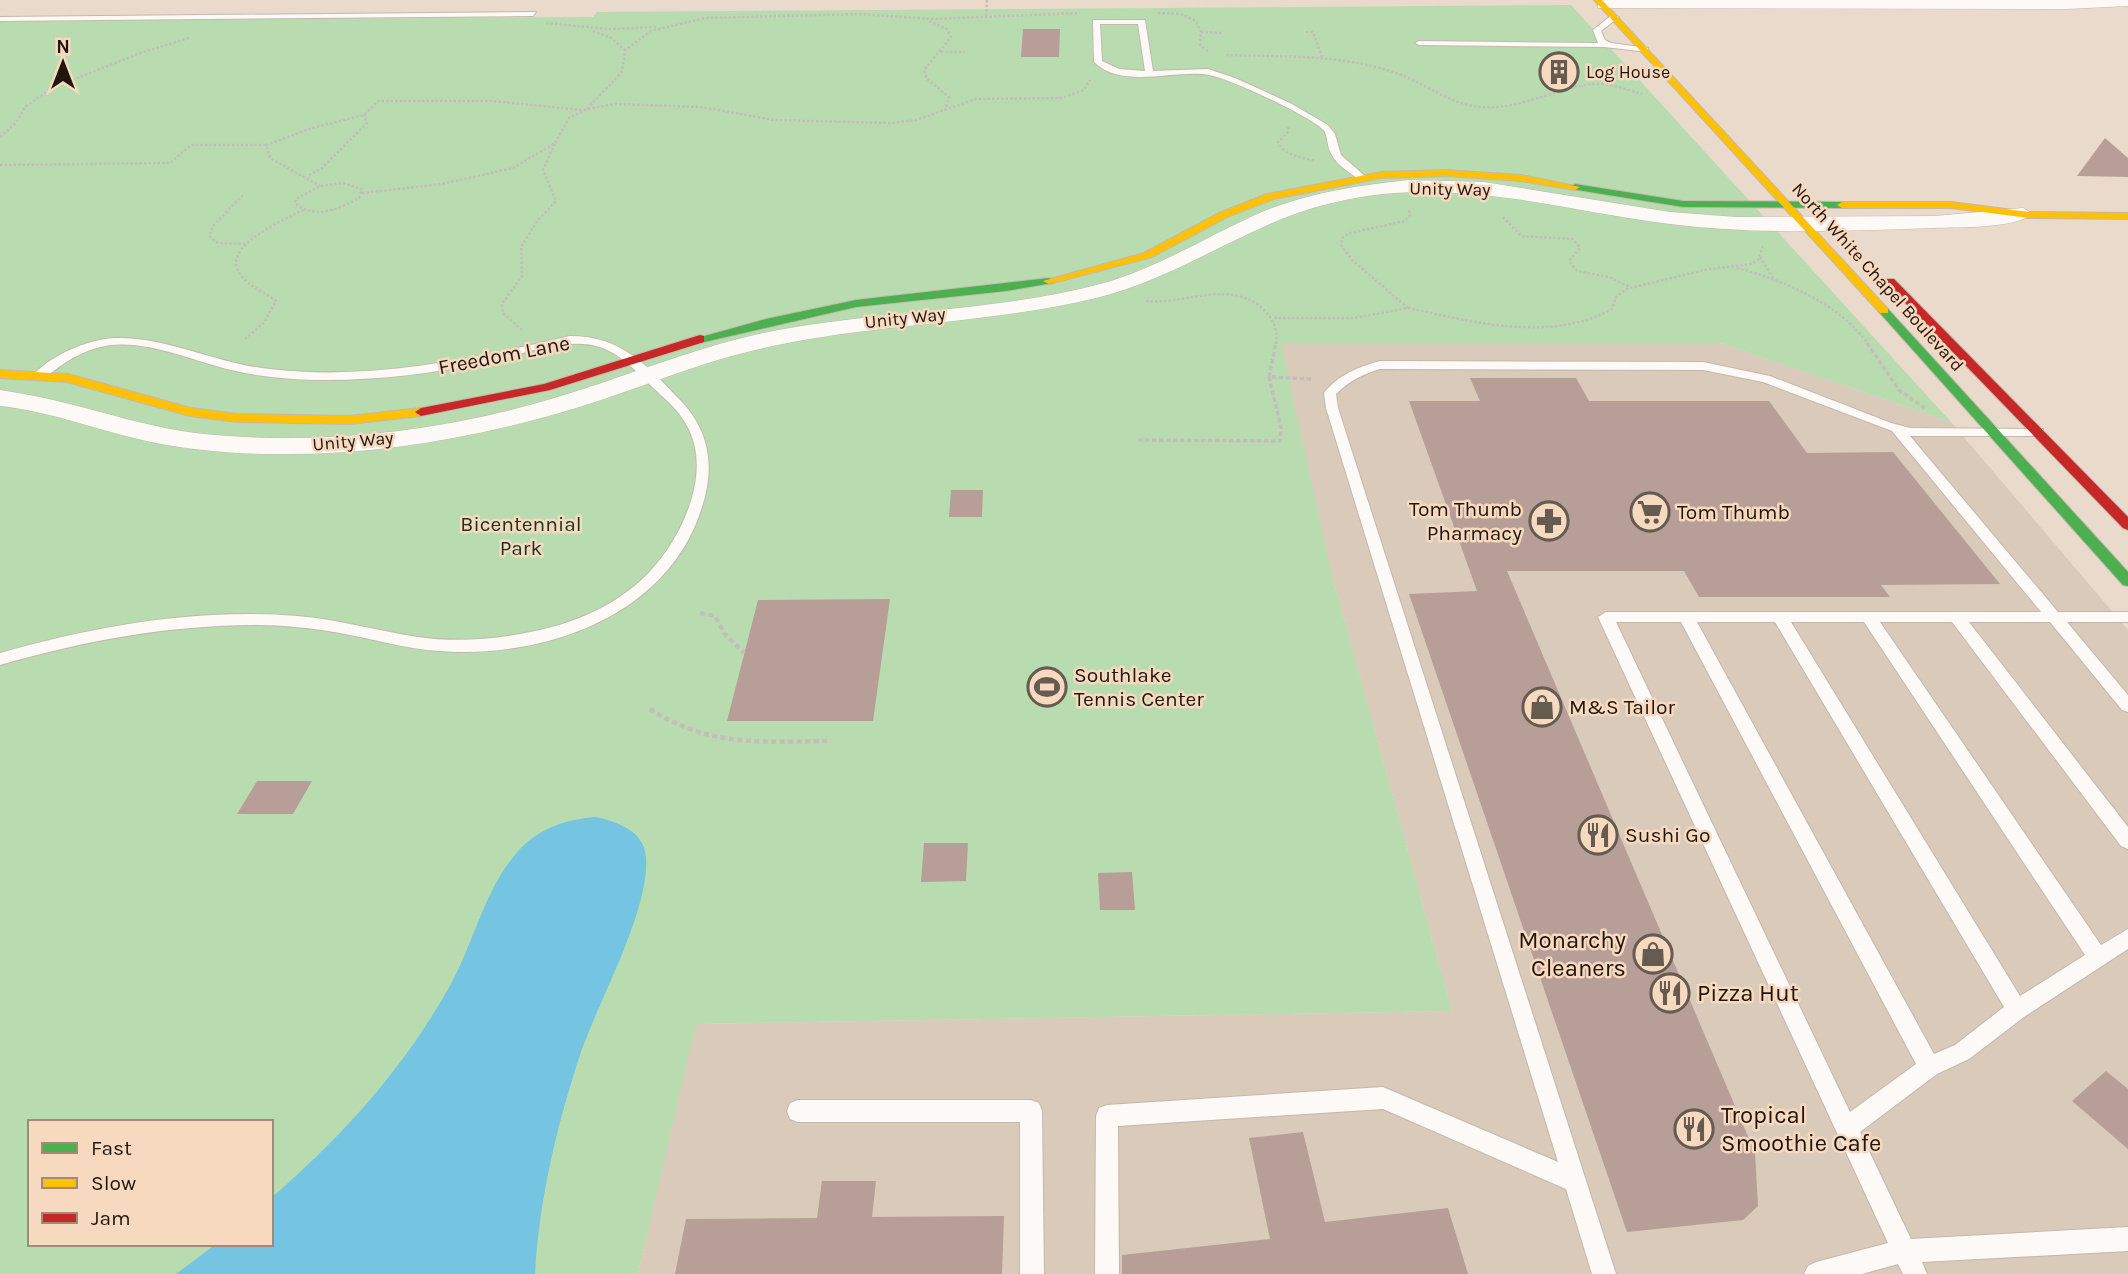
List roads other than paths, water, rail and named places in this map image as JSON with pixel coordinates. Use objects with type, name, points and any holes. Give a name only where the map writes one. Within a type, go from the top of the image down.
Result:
[{"type":"main road","name":"North White Chapel Boulevard","points":[[1611,5],[1645,50],[1789,206]]},
{"type":"main road","points":[[1611,5],[1696,82]]},
{"type":"main road","name":"Unity Way","points":[[1365,181],[1413,173],[1480,174],[1533,179],[1683,204],[1789,206],[1812,215],[1951,205],[2023,214],[2128,216]]},
{"type":"main road","name":"North White Chapel Boulevard","points":[[1798,187],[1812,215],[1992,432],[2128,581]]},
{"type":"main road","name":"North White Chapel Boulevard","points":[[1834,223],[1854,243]]},
{"type":"main road","name":"North White Chapel Boulevard","points":[[1883,273],[2128,525]]},
{"type":"main road","name":"Unity Way","points":[[0,374],[38,375],[103,387],[190,412],[271,419],[349,419],[467,405],[640,368]]},
{"type":"street","points":[[1611,5],[2067,5],[2128,1]]},
{"type":"street","name":"Unity Way","points":[[0,398],[46,403],[142,432],[235,445],[325,445],[394,439],[504,419],[640,368],[753,342],[832,326],[1036,305],[1113,288],[1174,266],[1283,211],[1365,181],[1487,188],[1549,196],[1670,218],[1812,215],[1834,223],[1975,222],[2023,214]]},
{"type":"lane","points":[[1610,46],[1601,41],[1597,30],[1611,5]]},
{"type":"lane","points":[[0,19],[533,14]]},
{"type":"lane","points":[[1149,72],[1142,22],[1096,22],[1098,62],[1102,66],[1122,72],[1149,72],[1211,72],[1305,115],[1326,128],[1332,136],[1335,153],[1365,181]]},
{"type":"lane","points":[[1419,43],[1610,46],[1645,50]]},
{"type":"lane","name":"Freedom Lane","points":[[0,659],[127,630],[195,623],[293,621],[332,625],[419,644],[461,647],[507,642],[586,622],[622,603],[650,582],[671,556],[697,502],[703,455],[698,434],[684,412],[640,368],[609,343],[570,340],[438,369],[327,376],[233,367],[155,345],[113,340],[78,348],[38,375]]},
{"type":"lane","points":[[1604,1274],[1332,408],[1330,393],[1342,380],[1359,370],[1380,365],[1703,366],[1766,379],[1910,432],[2038,432]]},
{"type":"lane","points":[[1897,429],[2128,706]]},
{"type":"lane","points":[[1915,1274],[1606,617],[2128,617]]},
{"type":"lane","points":[[1686,617],[1929,1067]]},
{"type":"lane","points":[[1780,617],[2017,1010]]},
{"type":"lane","points":[[1868,617],[2099,958]]},
{"type":"lane","points":[[1956,617],[2128,841]]},
{"type":"lane","points":[[1846,1128],[1929,1067],[1962,1052],[2017,1010],[2128,938]]},
{"type":"lane","points":[[1107,1274],[1107,1116],[1383,1098],[1575,1181]]},
{"type":"lane","points":[[798,1111],[1031,1111],[1032,1274]]},
{"type":"lane","points":[[1816,1274],[1904,1251],[2128,1239]]},
{"type":"water","points":[[596,817],[621,825],[635,834],[644,848],[645,878],[632,927],[582,1049],[565,1104],[545,1189],[535,1274],[176,1274],[213,1246],[273,1246],[273,1196],[348,1125],[394,1071],[452,982],[498,879],[508,863],[536,835],[575,820]]},
{"type":"place","name":"Log House","points":[[1559,72]]},
{"type":"place","name":"Tom Thumb","points":[[1650,512]]},
{"type":"place","name":"Tom Thumb Pharmacy","points":[[1549,521]]},
{"type":"place","name":"Southlake Tennis Center","points":[[1047,687]]},
{"type":"place","name":"M&S Tailor","points":[[1542,707]]},
{"type":"place","name":"Sushi Go","points":[[1598,835]]},
{"type":"place","name":"Monarchy Cleaners","points":[[1653,954]]},
{"type":"place","name":"Pizza Hut","points":[[1670,993]]},
{"type":"place","name":"Tropical Smoothie Cafe","points":[[1694,1129]]},
{"type":"park label","name":"Bicentennial Park","points":[[521,536]]}]
